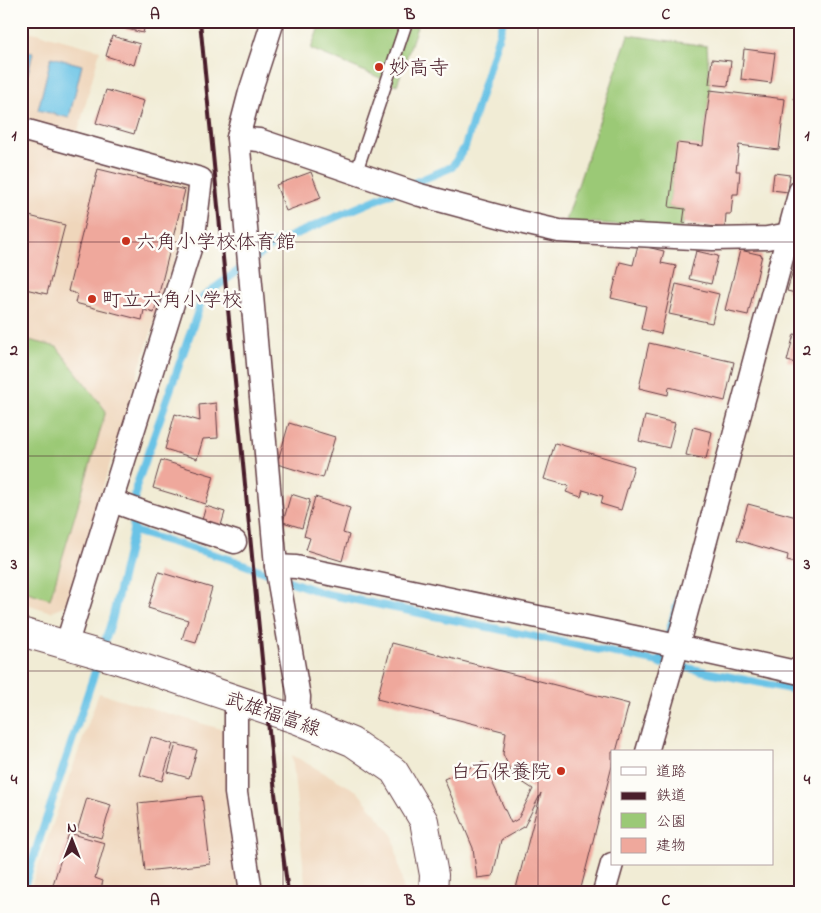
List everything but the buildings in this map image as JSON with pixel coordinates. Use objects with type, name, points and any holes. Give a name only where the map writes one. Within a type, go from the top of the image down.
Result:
[{"type":"main road","name":"武雄福富線","points":[[21,632],[116,659],[298,720],[352,742],[394,771],[424,822],[434,875],[433,892]]},
{"type":"street","points":[[273,21],[250,92],[238,138],[278,576],[299,697],[298,720]]},
{"type":"street","points":[[21,129],[201,179],[194,236],[76,649]]},
{"type":"street","points":[[238,138],[260,140],[420,196],[559,231],[713,239],[791,238]]},
{"type":"street","points":[[646,750],[670,653],[791,238],[800,191]]},
{"type":"street","points":[[117,502],[151,516],[235,542]]},
{"type":"street","points":[[278,576],[296,567],[670,653],[800,673]]},
{"type":"street","points":[[236,700],[236,793],[251,892]]},
{"type":"street","points":[[604,892],[611,866]]},
{"type":"lane","points":[[356,173],[407,21]]},
{"type":"shaded area","name":"町立六角小学校","points":[[21,29],[100,50],[73,151],[190,184],[184,232],[140,366],[67,604],[51,612],[21,602]]},
{"type":"shaded area","points":[[99,693],[231,732],[227,789],[239,892],[29,892]]},
{"type":"shaded area","points":[[292,755],[357,791],[393,835],[404,892],[306,892]]},
{"type":"green space","name":"妙高寺","points":[[321,21],[419,21],[397,85],[311,49]]},
{"type":"green space","points":[[628,35],[707,46],[710,90],[703,146],[677,144],[669,207],[685,209],[682,229],[566,221]]},
{"type":"green space","points":[[21,338],[57,347],[106,411],[50,599],[21,590]]},
{"type":"water","points":[[21,50],[33,53],[21,100]]},
{"type":"water","points":[[51,57],[82,65],[69,118],[38,110]]},
{"type":"waterway","points":[[409,185],[452,167],[465,147],[503,21]]},
{"type":"waterway","points":[[22,892],[112,620],[133,531],[136,487],[203,297],[275,243],[394,192]]},
{"type":"waterway","points":[[133,531],[229,559],[322,593],[800,691]]},
{"type":"waterway","points":[[660,664],[681,591]]},
{"type":"railway","points":[[200,21],[275,793],[288,892]]},
{"type":"place","name":"妙高寺","points":[[379,67]]},
{"type":"place","name":"六角小学校体育館","points":[[126,241]]},
{"type":"place","name":"町立六角小学校","points":[[92,299]]},
{"type":"place","name":"白石保養院","points":[[561,771]]}]
